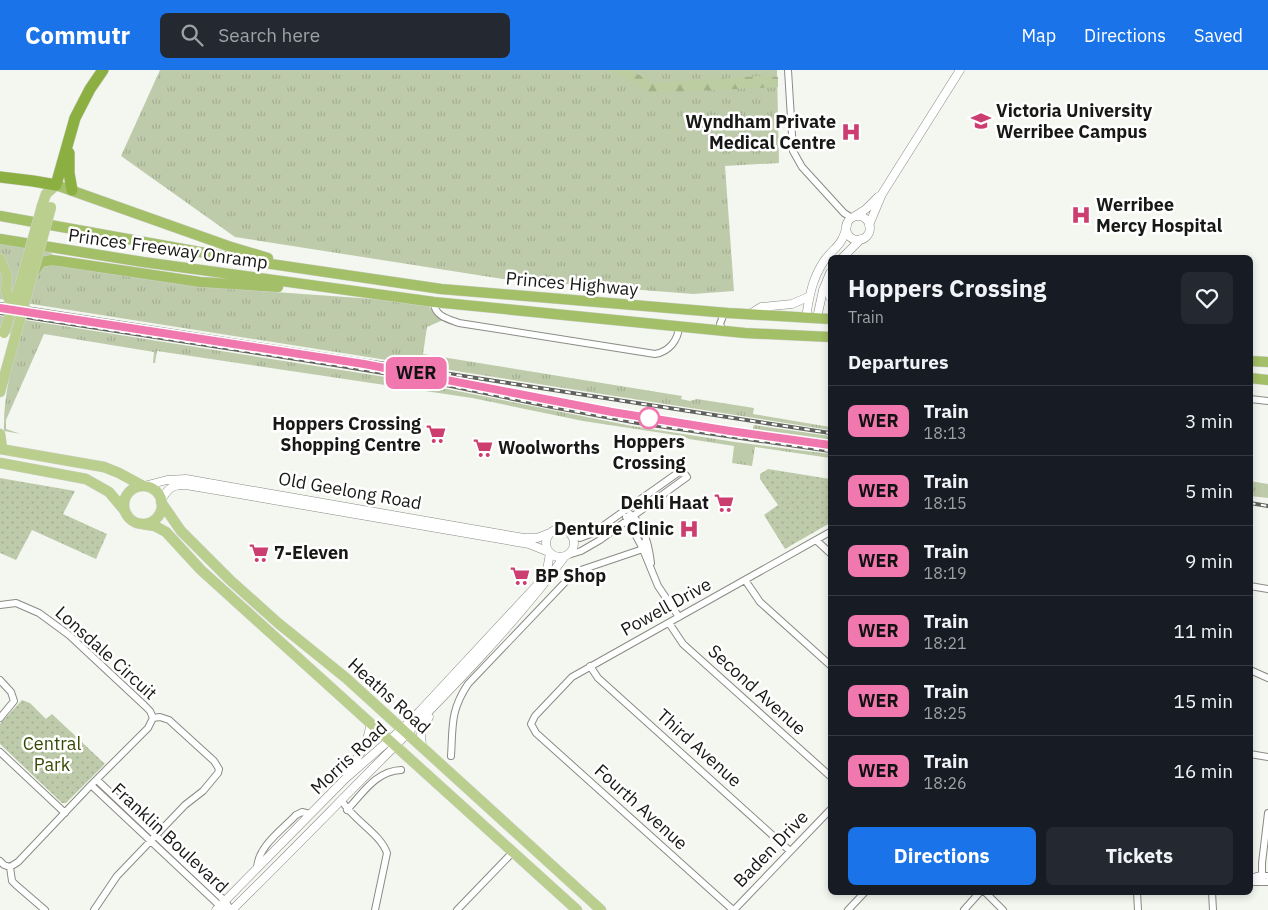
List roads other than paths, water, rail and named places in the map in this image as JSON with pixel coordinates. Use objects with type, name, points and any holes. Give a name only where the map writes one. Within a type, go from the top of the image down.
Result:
[{"type":"highway","points":[[56,185],[78,109],[103,70]]},
{"type":"highway","points":[[68,141],[69,173],[72,190]]},
{"type":"highway","points":[[0,177],[56,185],[228,246],[312,270]]},
{"type":"highway","points":[[0,216],[244,260],[312,270]]},
{"type":"highway","name":"Princes Freeway Onramp","points":[[0,239],[331,288]]},
{"type":"highway","points":[[35,271],[41,262],[52,260],[200,282],[246,286],[331,288]]},
{"type":"highway","name":"Princes Highway","points":[[312,270],[441,289],[726,314],[828,319]]},
{"type":"highway","name":"Princes Highway","points":[[331,288],[434,302],[679,327],[773,335],[828,337]]},
{"type":"highway","points":[[434,302],[436,295],[441,289]]},
{"type":"highway","points":[[659,308],[675,317],[679,327]]},
{"type":"highway","points":[[706,329],[715,320],[726,314]]},
{"type":"highway","points":[[810,336],[812,318]]},
{"type":"highway","points":[[1253,361],[1268,362]]},
{"type":"highway","points":[[1253,378],[1268,380]]},
{"type":"main road","points":[[0,392],[35,271],[46,207],[46,194],[56,185]]},
{"type":"main road","points":[[2,337],[46,207]]},
{"type":"main road","points":[[0,260],[7,274],[6,291],[12,307]]},
{"type":"main road","points":[[0,434],[1,449],[104,467],[115,471],[155,491],[161,502],[160,512],[152,521],[142,524],[130,519],[109,492],[86,479],[0,463]]},
{"type":"main road","points":[[125,511],[124,502],[128,494],[134,488],[144,486]]},
{"type":"main road","name":"Heaths Road","points":[[161,502],[181,531],[230,580],[288,632],[346,678],[601,910]]},
{"type":"main road","name":"Heaths Road","points":[[142,524],[158,528],[169,535],[201,570],[574,909]]},
{"type":"main road","points":[[513,852],[524,840]]},
{"type":"street","points":[[788,70],[793,151],[796,159],[850,220],[848,233],[850,236],[861,239]]},
{"type":"street","points":[[845,255],[868,233],[882,194],[960,70]]},
{"type":"street","points":[[829,255],[841,243],[850,220],[866,209],[882,194]]},
{"type":"street","points":[[850,220],[865,218],[870,225]]},
{"type":"street","points":[[812,318],[808,297],[813,281],[828,256]]},
{"type":"street","points":[[812,318],[828,277]]},
{"type":"street","points":[[749,315],[761,308],[792,304],[808,297]]},
{"type":"street","points":[[434,302],[437,313],[459,323],[655,354],[665,351],[677,338],[679,327]]},
{"type":"street","points":[[723,331],[720,324],[726,314]]},
{"type":"street","points":[[1253,399],[1268,401]]},
{"type":"street","points":[[566,556],[574,546],[571,536],[565,530],[550,533],[546,542],[550,552],[560,557],[566,556],[590,546],[687,477],[684,473],[679,472],[584,538],[571,536]]},
{"type":"street","name":"Old Geelong Road","points":[[144,486],[177,478],[307,504],[439,526],[524,538],[537,538],[550,533]]},
{"type":"street","name":"Old Geelong Road","points":[[161,502],[167,490],[178,485],[226,488]]},
{"type":"street","points":[[625,511],[633,516],[641,528],[646,540],[652,569]]},
{"type":"street","points":[[625,511],[627,521],[652,569]]},
{"type":"street","name":"Old Geelong Road","points":[[439,526],[529,544],[550,552]]},
{"type":"street","points":[[637,537],[641,528]]},
{"type":"street","name":"Powell Drive","points":[[530,724],[564,682],[828,533]]},
{"type":"street","points":[[637,537],[646,540]]},
{"type":"street","points":[[451,756],[452,724],[456,704],[475,676],[571,576],[578,571],[635,552],[642,547],[646,540]]},
{"type":"street","points":[[816,540],[828,551]]},
{"type":"street","name":"Morris Road","points":[[405,732],[539,583],[547,570],[550,552]]},
{"type":"street","name":"Morris Road","points":[[220,906],[341,783],[392,743],[436,704],[534,597],[566,556]]},
{"type":"street","name":"Second Avenue","points":[[652,569],[658,586],[669,604],[683,644],[828,774]]},
{"type":"street","points":[[745,580],[760,602],[828,663]]},
{"type":"street","points":[[1253,586],[1268,589]]},
{"type":"street","name":"Lonsdale Circuit","points":[[0,605],[20,604],[39,613],[69,635],[144,705],[150,711],[153,718],[148,728],[18,862],[10,867]]},
{"type":"street","name":"Third Avenue","points":[[590,666],[598,678],[790,851]]},
{"type":"street","points":[[1253,671],[1268,678]]},
{"type":"street","points":[[0,680],[11,692],[14,701],[0,718]]},
{"type":"street","points":[[422,747],[421,733],[436,704]]},
{"type":"street","points":[[94,910],[117,876],[186,805],[203,791],[218,773],[219,769],[214,761],[169,720],[160,716],[153,718]]},
{"type":"street","points":[[341,783],[364,746],[369,733],[370,723]]},
{"type":"street","name":"Fourth Avenue","points":[[530,724],[536,732],[733,910]]},
{"type":"street","name":"Morris Road","points":[[231,910],[342,801],[392,743]]},
{"type":"street","points":[[0,752],[65,813]]},
{"type":"street","points":[[1253,754],[1268,757]]},
{"type":"street","points":[[347,810],[380,775],[390,771],[401,770]]},
{"type":"street","name":"Franklin Boulevard","points":[[97,780],[135,815],[185,874],[220,906],[231,910]]},
{"type":"street","name":"Franklin Boulevard","points":[[91,785],[129,821],[190,868],[220,906]]},
{"type":"street","points":[[324,800],[332,797],[342,801],[347,810],[382,844],[387,853],[375,910]]},
{"type":"street","points":[[330,813],[338,809],[347,810]]},
{"type":"street","name":"Baden Drive","points":[[733,910],[828,812]]},
{"type":"street","points":[[1265,879],[1268,814]]},
{"type":"street","points":[[129,821],[135,815]]},
{"type":"street","points":[[457,910],[513,852]]},
{"type":"street","points":[[0,861],[10,867],[12,880],[16,885],[45,910]]},
{"type":"street","points":[[185,874],[190,868]]},
{"type":"street","points":[[848,910],[862,895]]},
{"type":"street","points":[[964,910],[977,895]]},
{"type":"street","points":[[988,895],[1004,910]]},
{"type":"street","points":[[1137,895],[1138,910]]},
{"type":"street","points":[[1212,895],[1212,910]]},
{"type":"railway","points":[[0,304],[828,433]]},
{"type":"railway","points":[[0,313],[407,377],[638,423],[828,451]]},
{"type":"railway","points":[[1253,504],[1268,506]]},
{"type":"train","name":"WER","points":[[0,308],[364,364],[612,412],[828,445]]},
{"type":"place","name":"Victoria University Werribee Campus","points":[[981,121]]},
{"type":"place","name":"Wyndham Private Medical Centre","points":[[851,132]]},
{"type":"place","name":"Werribee Mercy Hospital","points":[[1081,215]]},
{"type":"place","name":"Hoppers Crossing","points":[[649,418]]},
{"type":"place","name":"Hoppers Crossing Shopping Centre","points":[[436,434]]},
{"type":"place","name":"Woolworths","points":[[483,448]]},
{"type":"place","name":"Dehli Haat","points":[[724,503]]},
{"type":"place","name":"Denture Clinic","points":[[689,529]]},
{"type":"place","name":"7-Eleven","points":[[259,553]]},
{"type":"place","name":"BP Shop","points":[[520,576]]},
{"type":"park label","name":"Central Park","points":[[52,754]]}]
